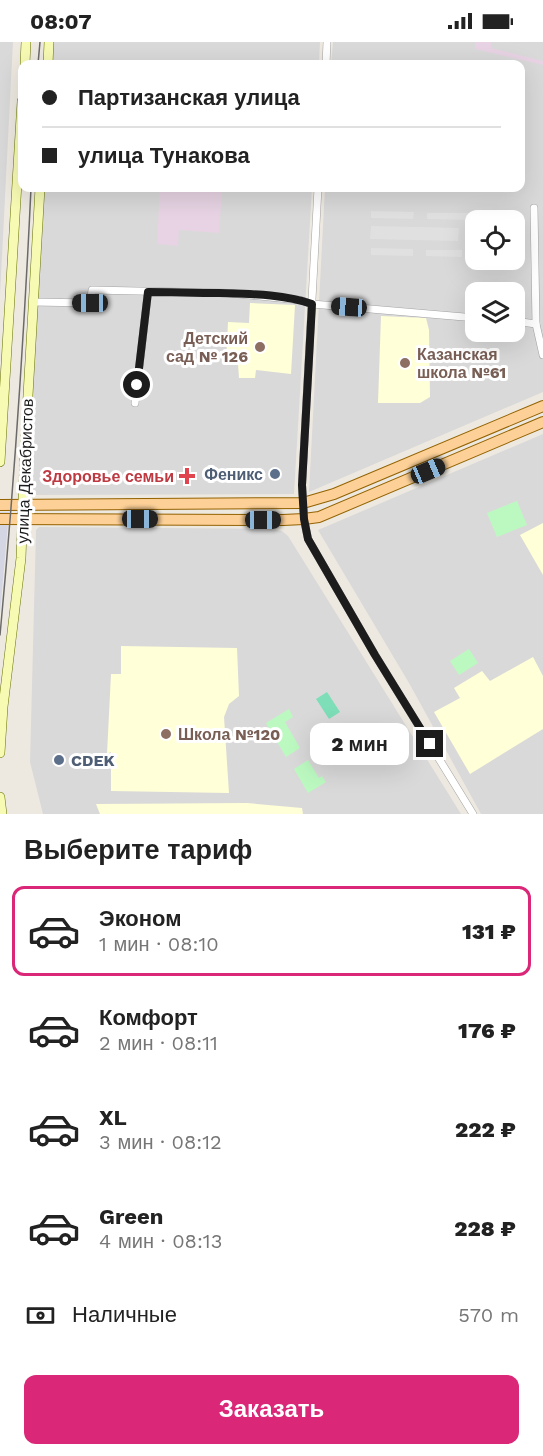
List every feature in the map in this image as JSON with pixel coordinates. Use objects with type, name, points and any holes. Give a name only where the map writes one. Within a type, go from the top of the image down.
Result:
[{"type":"main road","points":[[24,60],[26,42]]},
{"type":"main road","points":[[48,60],[49,42]]},
{"type":"main road","name":"улица Декабристов","points":[[0,462],[18,167]]},
{"type":"main road","name":"улица Декабристов","points":[[0,753],[4,696],[21,558],[40,192]]},
{"type":"main road","points":[[0,505],[303,503],[334,494],[543,406]]},
{"type":"main road","points":[[0,519],[304,519],[319,517],[543,422]]},
{"type":"main road","points":[[0,797],[2,814]]},
{"type":"street","points":[[326,60],[327,42]]},
{"type":"street","points":[[318,192],[302,485],[304,519],[309,541],[375,655],[473,814]]},
{"type":"street","points":[[534,207],[536,324],[543,355]]},
{"type":"street","points":[[33,302],[90,303],[92,290],[228,293],[300,300],[312,304],[465,317]]},
{"type":"street","points":[[135,403],[148,292]]},
{"type":"street","points":[[525,322],[536,324]]},
{"type":"shaded area","points":[[0,42],[13,42],[0,295]]},
{"type":"shaded area","points":[[52,42],[320,42],[319,60],[51,60]]},
{"type":"shaded area","points":[[333,42],[543,42],[543,392],[309,492],[325,192],[525,192],[525,60],[331,60]]},
{"type":"shaded area","points":[[475,42],[491,42],[491,48],[543,61],[543,65],[525,60],[475,49]]},
{"type":"shaded area","points":[[44,192],[312,192],[294,494],[25,495]]},
{"type":"shaded area","points":[[160,192],[222,192],[219,233],[179,230],[178,246],[157,244]]},
{"type":"shaded area","points":[[371,211],[414,212],[413,219],[371,218]]},
{"type":"shaded area","points":[[427,213],[465,213],[465,220],[427,219]]},
{"type":"shaded area","points":[[371,226],[459,228],[458,241],[370,239]]},
{"type":"shaded area","points":[[371,248],[413,249],[413,256],[371,255]]},
{"type":"shaded area","points":[[426,250],[462,250],[462,257],[426,256]]},
{"type":"shaded area","name":"Детский сад № 126","points":[[250,303],[295,305],[291,374],[256,370],[255,378],[239,378],[238,364],[226,364],[228,322],[249,323]]},
{"type":"shaded area","name":"Казанская школа №61","points":[[381,316],[426,318],[429,330],[430,397],[420,403],[378,403]]},
{"type":"shaded area","points":[[543,434],[543,814],[481,814],[409,683],[318,530]]},
{"type":"shaded area","points":[[0,512],[9,512],[0,614]]},
{"type":"shaded area","points":[[543,523],[543,575],[520,535]]},
{"type":"shaded area","points":[[39,527],[272,529],[282,531],[288,536],[461,814],[43,814],[30,762],[36,530]]},
{"type":"shaded area","name":"Школа №120","points":[[121,646],[237,648],[239,696],[229,704],[224,717],[229,793],[111,791],[111,752],[107,754],[111,674],[121,674]]},
{"type":"shaded area","points":[[533,657],[543,676],[543,729],[470,774],[434,712],[460,698],[454,688],[482,671],[490,681]]},
{"type":"shaded area","points":[[247,803],[302,808],[303,814],[100,814],[96,804]]},
{"type":"green space","points":[[517,501],[527,525],[497,537],[487,513]]},
{"type":"green space","points":[[469,649],[478,663],[459,675],[450,661]]},
{"type":"green space","points":[[327,692],[340,712],[329,719],[316,699]]},
{"type":"green space","points":[[289,709],[293,717],[285,722],[300,748],[286,757],[266,723]]},
{"type":"green space","points":[[308,760],[319,778],[322,776],[326,782],[308,793],[294,769]]},
{"type":"tram line","points":[[38,60],[40,42]]},
{"type":"tram line","points":[[0,635],[18,412],[31,192]]},
{"type":"place","name":"Детский сад № 126","points":[[260,347]]},
{"type":"place","name":"Казанская школа №61","points":[[405,363]]},
{"type":"place","name":"Феникс","points":[[275,474]]},
{"type":"place","name":"Здоровье семьи","points":[[187,476]]},
{"type":"place","name":"Школа №120","points":[[166,734]]},
{"type":"place","name":"CDEK","points":[[59,760]]},
{"type":"route","points":[[137,385],[148,292],[228,293],[300,300],[312,304],[302,485],[308,539],[430,744]]}]
